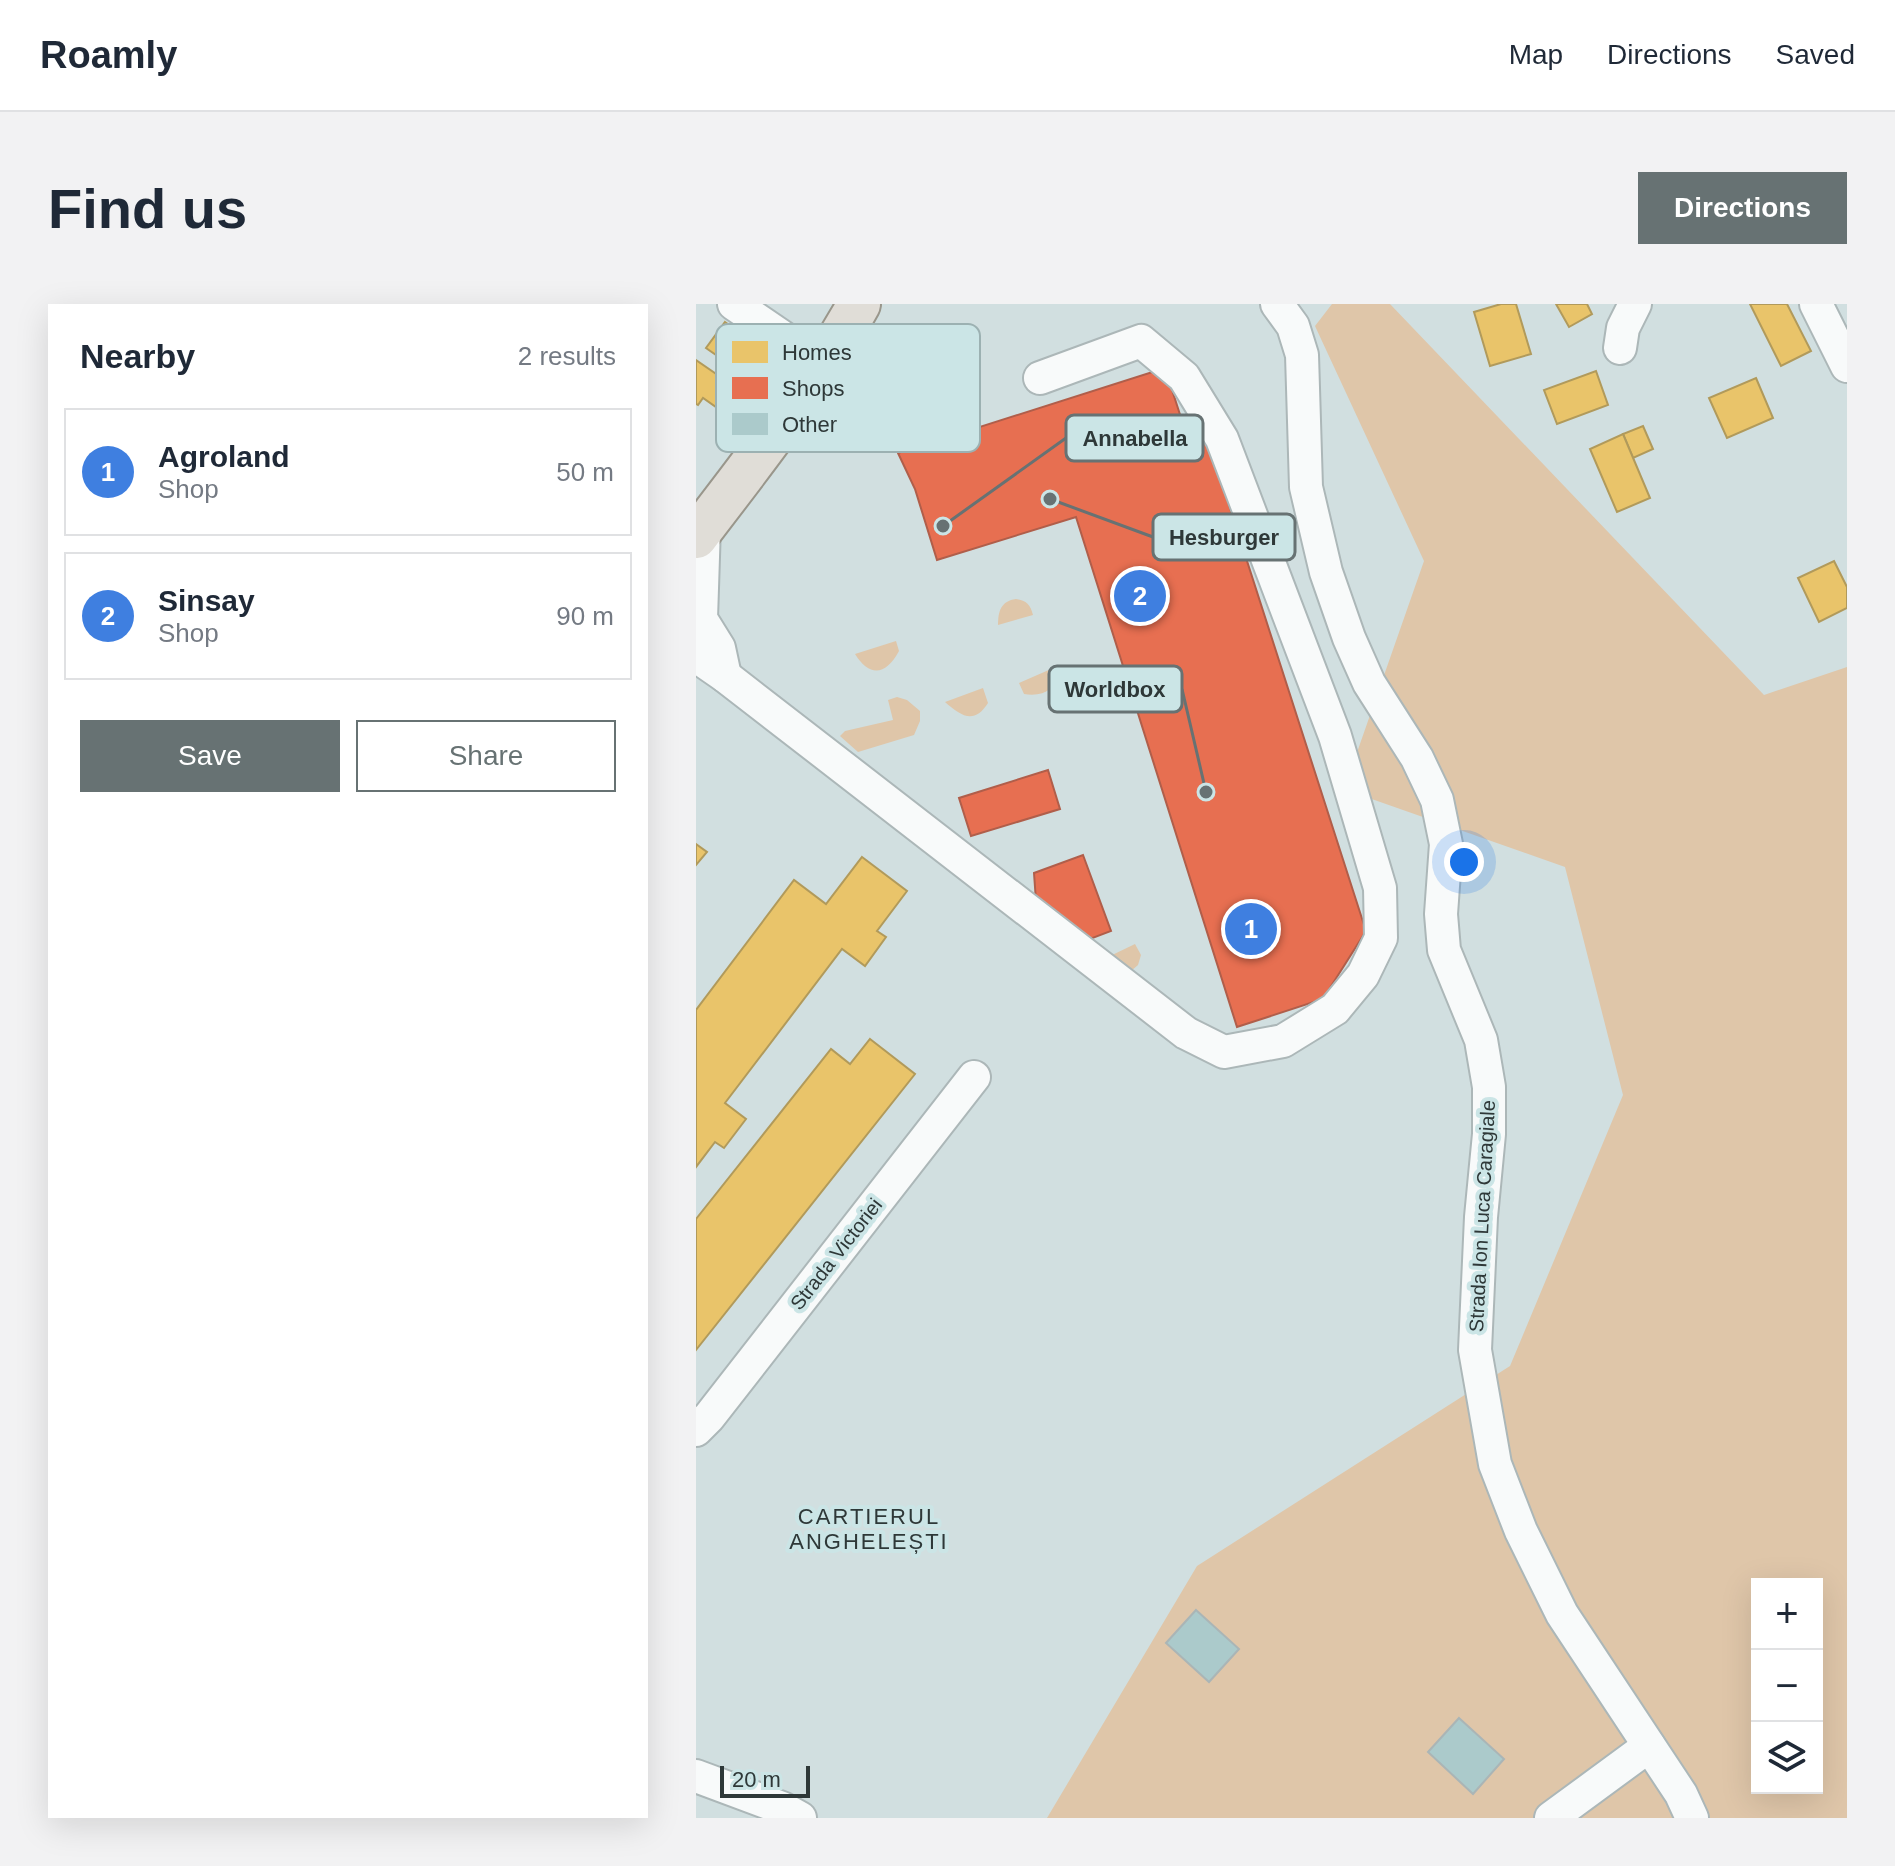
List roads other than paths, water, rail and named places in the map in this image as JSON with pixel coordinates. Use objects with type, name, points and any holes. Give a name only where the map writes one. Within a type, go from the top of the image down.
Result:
[{"type":"main road","points":[[847,324],[859,304]]},
{"type":"main road","points":[[700,531],[760,452]]},
{"type":"street","points":[[734,304],[763,324]]},
{"type":"street","name":"Strada Ion Luca Caragiale","points":[[1277,304],[1293,326],[1302,355],[1306,487],[1326,572],[1369,683],[1417,758],[1437,800],[1446,844],[1441,914],[1444,950],[1481,1040],[1489,1087],[1489,1134],[1481,1217],[1475,1350],[1495,1464],[1521,1531],[1562,1614],[1681,1794],[1692,1818]]},
{"type":"street","points":[[1620,348],[1623,328],[1635,304]]},
{"type":"street","points":[[1816,304],[1847,365]]},
{"type":"street","points":[[696,656],[711,677],[1186,1033],[1224,1052],[1283,1041],[1335,1009],[1363,975],[1381,938],[1380,888],[1335,736],[1222,439],[1184,377],[1141,341],[1040,378]]},
{"type":"street","points":[[700,531],[701,619],[719,648],[711,677]]},
{"type":"street","name":"Strada Victoriei","points":[[696,1430],[729,1392],[974,1077]]},
{"type":"street","points":[[1551,1818],[1649,1746]]},
{"type":"street","points":[[696,1776],[782,1808],[800,1818]]},
{"type":"place","name":"Hesburger","points":[[1050,499]]},
{"type":"place","name":"Annabella","points":[[943,526]]},
{"type":"place","name":"Sinsay","points":[[1140,596]]},
{"type":"place","name":"Worldbox","points":[[1206,792]]},
{"type":"place","name":"Agroland","points":[[1251,929]]},
{"type":"district","name":"CARTIERUL ANGHELEȘTI","points":[[869,1528]]}]
